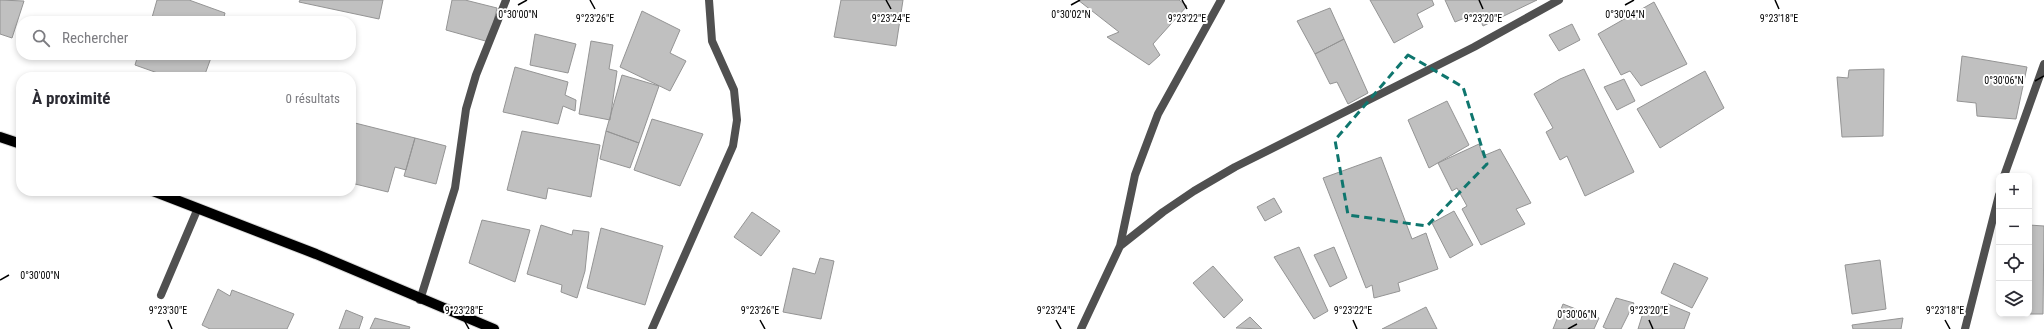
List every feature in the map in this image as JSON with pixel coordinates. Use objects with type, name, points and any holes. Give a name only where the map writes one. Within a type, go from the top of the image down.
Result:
[{"type":"main road","points":[[0,137],[16,142]]},
{"type":"main road","points":[[166,196],[316,254],[420,300],[494,329]]},
{"type":"street","points":[[420,300],[455,188],[466,109],[476,74],[506,0]]},
{"type":"street","points":[[652,329],[733,146],[737,120],[734,90],[712,41],[709,0]]},
{"type":"street","points":[[1080,329],[1120,246],[1135,175],[1158,114],[1221,0]]},
{"type":"street","points":[[1120,246],[1163,212],[1194,191],[1235,167],[1474,47],[1559,0]]},
{"type":"street","points":[[2005,173],[2044,64]]},
{"type":"street","points":[[1965,329],[1996,207]]},
{"type":"street","points":[[161,295],[198,208]]},
{"type":"highlighted area","points":[[1408,55],[1463,87],[1487,164],[1427,226],[1348,215],[1335,140]]},
{"type":"building","points":[[0,0],[24,1],[19,16],[16,16],[16,26],[12,38],[0,34]]},
{"type":"building","points":[[157,0],[189,0],[225,13],[224,16],[152,16]]},
{"type":"building","points":[[300,0],[383,0],[379,19],[299,2]]},
{"type":"building","points":[[452,0],[465,0],[497,8],[489,42],[446,30]]},
{"type":"building","points":[[841,0],[903,0],[896,46],[834,37]]},
{"type":"building","points":[[1078,0],[1179,0],[1187,6],[1153,44],[1160,55],[1149,65],[1107,37],[1119,32]]},
{"type":"building","points":[[1370,0],[1432,0],[1434,5],[1417,14],[1423,27],[1394,43]]},
{"type":"building","points":[[1445,0],[1537,0],[1483,26],[1477,13],[1455,22]]},
{"type":"building","points":[[1654,2],[1687,64],[1641,86],[1630,71],[1621,75],[1598,34]]},
{"type":"building","points":[[1330,8],[1344,39],[1315,54],[1297,21]]},
{"type":"building","points":[[642,11],[680,30],[670,53],[686,61],[670,91],[620,67]]},
{"type":"building","points":[[1572,24],[1580,40],[1559,51],[1549,35]]},
{"type":"building","points":[[535,34],[576,44],[568,73],[530,65]]},
{"type":"building","points":[[1344,39],[1368,93],[1348,104],[1337,82],[1330,84],[1315,54]]},
{"type":"building","points":[[591,41],[613,45],[609,69],[617,71],[610,120],[579,114]]},
{"type":"building","points":[[1962,56],[2027,67],[2016,119],[1977,116],[1976,103],[1957,101]]},
{"type":"building","points":[[136,60],[210,60],[206,72],[155,72],[135,65]]},
{"type":"building","points":[[515,67],[568,82],[565,95],[576,100],[575,111],[563,106],[558,124],[503,112]]},
{"type":"building","points":[[1584,69],[1634,172],[1585,196],[1567,156],[1560,160],[1546,132],[1553,128],[1534,94],[1560,79]]},
{"type":"building","points":[[1884,69],[1883,136],[1842,137],[1837,77],[1848,78],[1849,70]]},
{"type":"building","points":[[1705,71],[1724,108],[1660,148],[1637,109]]},
{"type":"building","points":[[622,75],[659,86],[639,143],[606,131]]},
{"type":"building","points":[[1624,79],[1635,101],[1617,110],[1604,87]]},
{"type":"building","points":[[1447,101],[1469,145],[1429,168],[1408,120]]},
{"type":"building","points":[[652,119],[703,134],[680,186],[634,170]]},
{"type":"building","points":[[356,123],[415,138],[406,170],[395,167],[388,192],[356,184]]},
{"type":"building","points":[[522,131],[600,145],[591,197],[548,188],[546,199],[507,190]]},
{"type":"building","points":[[606,131],[639,143],[630,168],[600,159]]},
{"type":"building","points":[[415,138],[446,146],[436,184],[404,176]]},
{"type":"building","points":[[1479,144],[1483,156],[1500,149],[1531,203],[1516,209],[1525,224],[1481,245],[1462,209],[1467,206],[1457,188],[1452,191],[1438,163]]},
{"type":"building","points":[[1381,157],[1412,239],[1426,233],[1438,269],[1398,283],[1400,291],[1374,298],[1372,285],[1366,288],[1323,178]]},
{"type":"building","points":[[1274,198],[1282,212],[1265,221],[1257,207]]},
{"type":"building","points":[[1454,211],[1473,245],[1450,258],[1432,223]]},
{"type":"building","points":[[752,212],[780,231],[761,256],[734,237]]},
{"type":"building","points":[[482,220],[530,230],[515,282],[469,263]]},
{"type":"building","points":[[541,225],[572,235],[573,230],[589,232],[585,271],[577,298],[561,292],[562,285],[527,274]]},
{"type":"building","points":[[2032,225],[2044,226],[2043,314],[2032,314]]},
{"type":"building","points":[[601,228],[663,246],[645,305],[587,288]]},
{"type":"building","points":[[1299,247],[1328,311],[1314,319],[1274,257]]},
{"type":"building","points":[[1334,247],[1347,278],[1330,287],[1314,255]]},
{"type":"building","points":[[820,258],[834,261],[821,319],[783,312],[793,268],[815,274]]},
{"type":"building","points":[[1880,260],[1886,309],[1852,314],[1845,265]]},
{"type":"building","points":[[1674,263],[1708,278],[1692,308],[1661,293]]},
{"type":"building","points":[[1213,266],[1243,300],[1224,318],[1193,283]]},
{"type":"building","points":[[218,289],[230,296],[232,290],[294,314],[287,329],[210,329],[202,325]]},
{"type":"building","points":[[1616,298],[1634,303],[1621,329],[1607,329],[1603,327]]},
{"type":"building","points":[[1563,304],[1599,318],[1594,329],[1553,329]]},
{"type":"building","points":[[1668,304],[1690,313],[1684,329],[1638,329],[1643,313],[1660,316]]},
{"type":"building","points":[[1426,307],[1437,329],[1382,329]]},
{"type":"building","points":[[346,310],[363,317],[359,329],[339,329]]},
{"type":"building","points":[[1250,317],[1262,329],[1236,328]]},
{"type":"building","points":[[375,318],[410,327],[409,329],[370,329]]},
{"type":"building","points":[[1903,318],[1901,329],[1853,329],[1852,325]]}]
